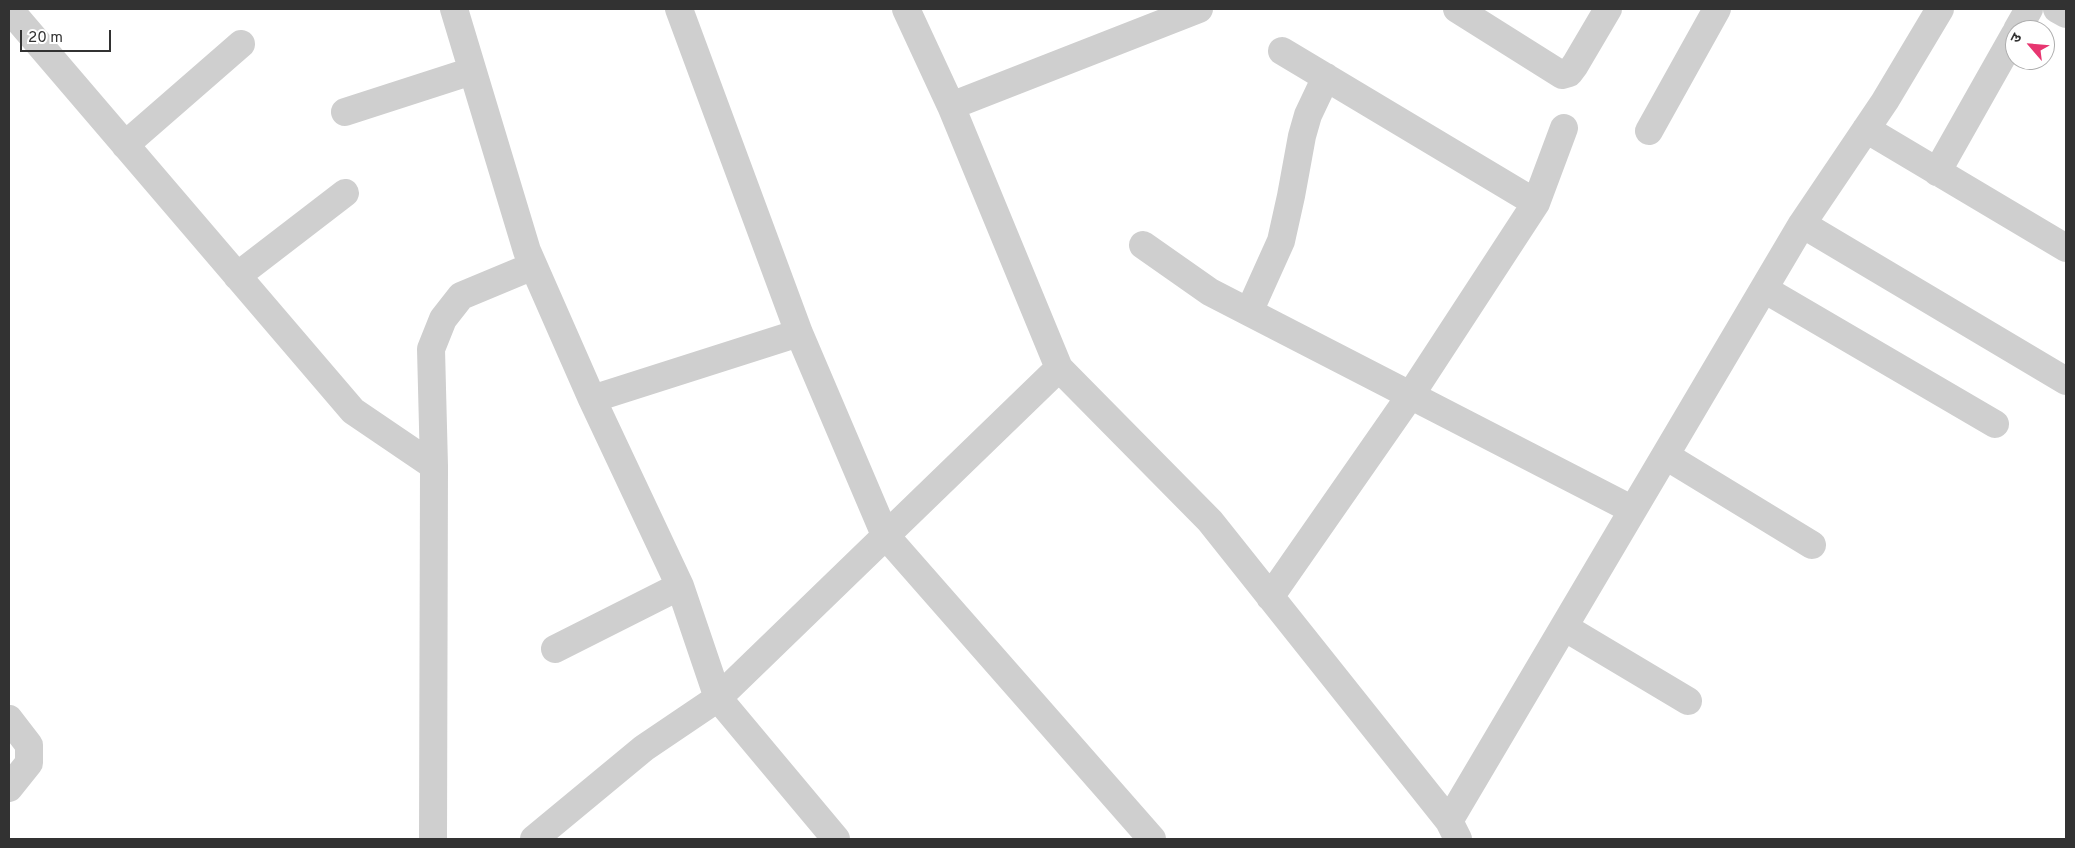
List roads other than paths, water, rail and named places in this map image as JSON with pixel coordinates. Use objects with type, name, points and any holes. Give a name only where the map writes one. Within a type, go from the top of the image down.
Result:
[{"type":"street","points":[[9,9],[353,411],[434,466]]},
{"type":"street","points":[[454,9],[533,266],[592,400],[680,586],[718,698],[836,839]]},
{"type":"street","points":[[679,9],[799,332],[885,535],[1152,839]]},
{"type":"street","points":[[906,9],[951,106],[1059,368],[1210,521],[1453,830],[1564,627],[1802,224],[1866,129],[1940,9]]},
{"type":"street","points":[[951,106],[1198,9]]},
{"type":"street","points":[[1457,9],[1562,75],[1569,73],[1575,65],[1608,9]]},
{"type":"street","points":[[1649,131],[1717,9]]},
{"type":"street","points":[[2023,20],[2029,9]]},
{"type":"street","points":[[2057,9],[2066,14]]},
{"type":"street","points":[[125,145],[241,44]]},
{"type":"street","points":[[1282,50],[1536,203]]},
{"type":"street","points":[[1937,172],[2005,52]]},
{"type":"street","points":[[345,112],[472,71]]},
{"type":"street","points":[[1249,312],[1281,242],[1302,136],[1308,115],[1326,76]]},
{"type":"street","points":[[1270,597],[1410,396],[1536,203],[1564,128]]},
{"type":"street","points":[[1866,129],[2066,248]]},
{"type":"street","points":[[236,276],[345,193]]},
{"type":"street","points":[[1802,224],[2066,381]]},
{"type":"street","points":[[1143,245],[1210,292],[1633,510]]},
{"type":"street","points":[[434,839],[434,466],[431,349],[443,319],[462,296],[533,266]]},
{"type":"street","points":[[1764,289],[1995,424]]},
{"type":"street","points":[[592,400],[799,332]]},
{"type":"street","points":[[534,839],[644,748],[718,698],[1059,368]]},
{"type":"street","points":[[1666,456],[1812,545]]},
{"type":"street","points":[[556,649],[680,586]]},
{"type":"street","points":[[1564,627],[1688,701]]},
{"type":"street","points":[[9,719],[30,745],[29,763],[9,788]]}]
